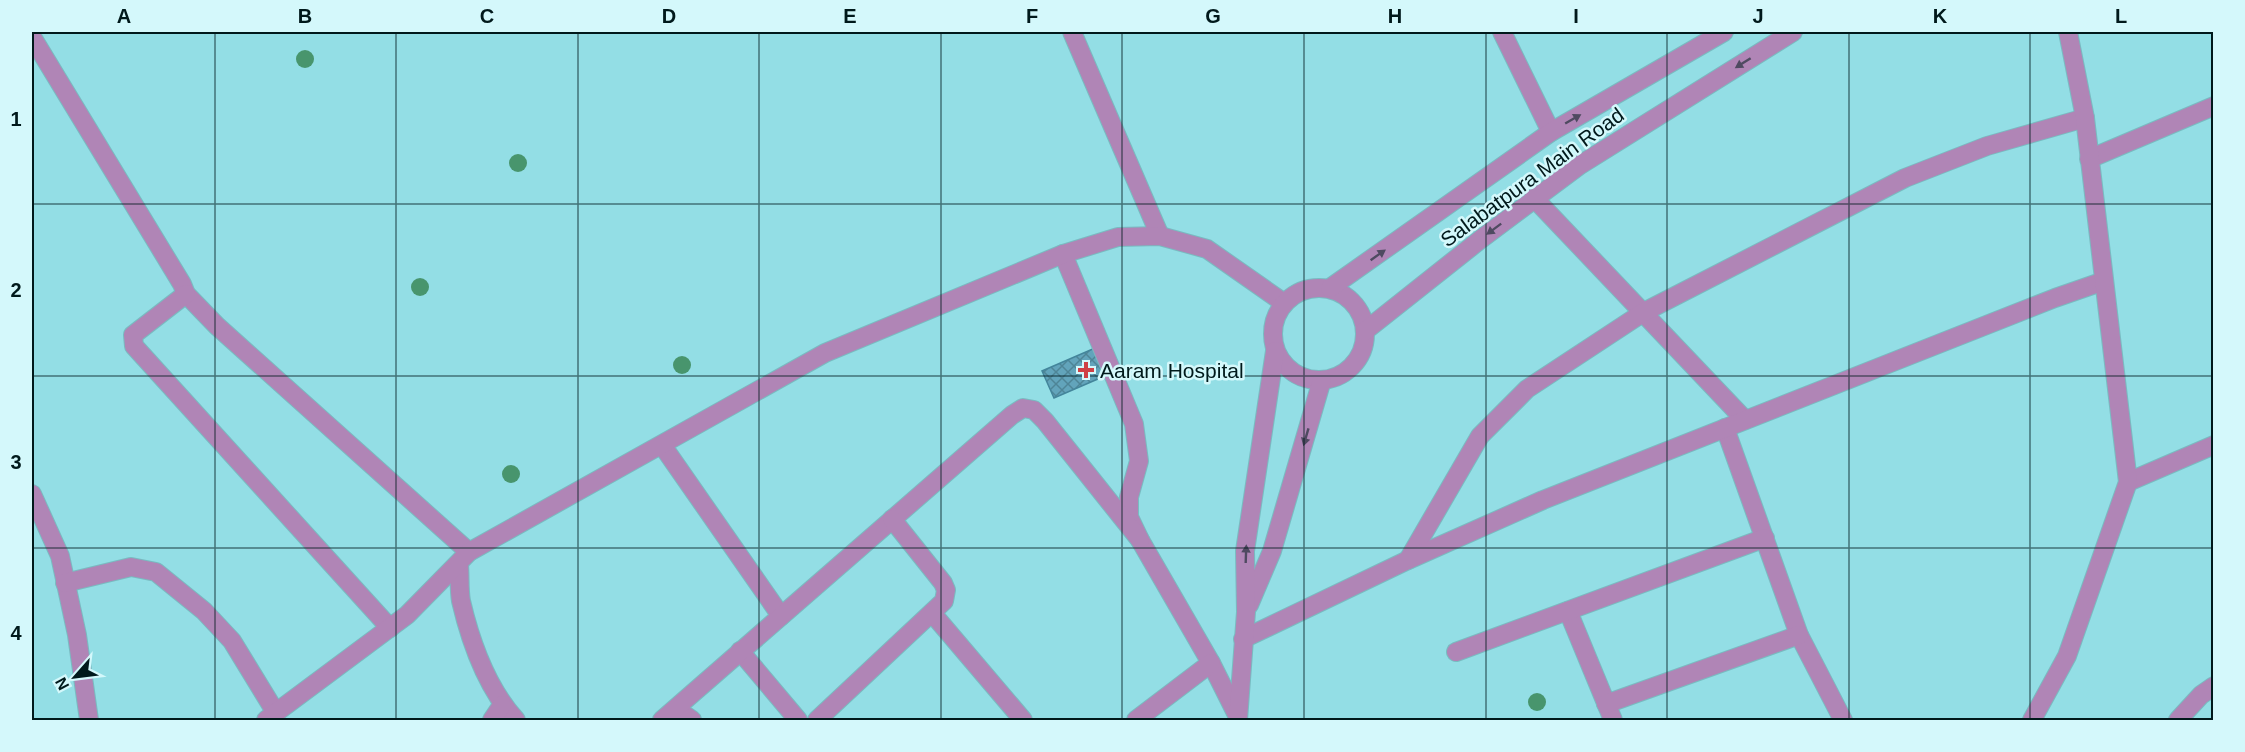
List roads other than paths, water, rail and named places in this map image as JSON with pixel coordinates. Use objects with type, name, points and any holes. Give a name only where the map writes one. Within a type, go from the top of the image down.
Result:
[{"type":"street","points":[[1072,32],[1160,236]]},
{"type":"street","points":[[1502,32],[1551,132]]},
{"type":"street","name":"Salabatpura Main Road","points":[[1330,288],[1551,132],[1724,32]]},
{"type":"street","name":"Salabatpura Main Road","points":[[1365,331],[1534,198],[1580,165],[1793,32]]},
{"type":"street","points":[[2032,720],[2067,656],[2128,482],[2085,118],[2068,32]]},
{"type":"street","points":[[32,37],[186,294],[217,326],[464,558]]},
{"type":"street","points":[[2089,159],[2214,106]]},
{"type":"street","points":[[1408,560],[1480,436],[1527,388],[1644,312],[1905,178],[1987,146],[2085,118]]},
{"type":"street","points":[[1534,198],[1745,420]]},
{"type":"street","points":[[65,583],[131,567],[156,572],[204,611],[232,641],[271,717],[407,615],[464,558],[825,353],[1063,254],[1118,237],[1160,236],[1207,249],[1284,303]]},
{"type":"street","points":[[1063,254],[1134,424],[1139,460],[1129,497],[1129,517],[1211,663],[1238,718]]},
{"type":"street","points":[[1243,639],[1408,560],[1543,500],[2055,298],[2104,282]]},
{"type":"street","points":[[1238,718],[1246,612],[1245,551],[1275,351],[1273,326],[1277,313],[1293,294],[1318,287],[1330,288],[1344,294],[1362,317],[1365,331],[1364,346],[1358,359],[1349,370],[1336,377],[1322,380],[1307,379],[1294,373],[1283,364],[1275,351]]},
{"type":"street","points":[[186,294],[133,335],[134,346],[390,628]]},
{"type":"street","points":[[1246,612],[1272,551],[1322,380]]},
{"type":"street","points":[[669,715],[1011,415],[1023,408],[1034,410],[1045,421],[1140,540]]},
{"type":"street","points":[[1725,428],[1799,635],[1843,720]]},
{"type":"street","points":[[662,445],[781,616]]},
{"type":"street","points":[[2128,482],[2214,446]]},
{"type":"street","points":[[32,494],[60,556],[77,635],[89,720]]},
{"type":"street","points":[[817,720],[944,601],[946,590],[943,583],[892,519]]},
{"type":"street","points":[[1456,652],[1765,538]]},
{"type":"street","points":[[464,558],[461,600],[480,664],[502,705],[516,720]]},
{"type":"street","points":[[1568,611],[1610,712],[1799,635]]},
{"type":"street","points":[[932,613],[1023,720]]},
{"type":"street","points":[[740,651],[798,720]]},
{"type":"street","points":[[1136,720],[1211,663]]},
{"type":"street","points":[[2178,720],[2201,695],[2214,686]]},
{"type":"street","points":[[492,720],[502,705]]},
{"type":"street","points":[[669,715],[692,720]]},
{"type":"place","name":"Aaram Hospital","points":[[1086,370]]}]
